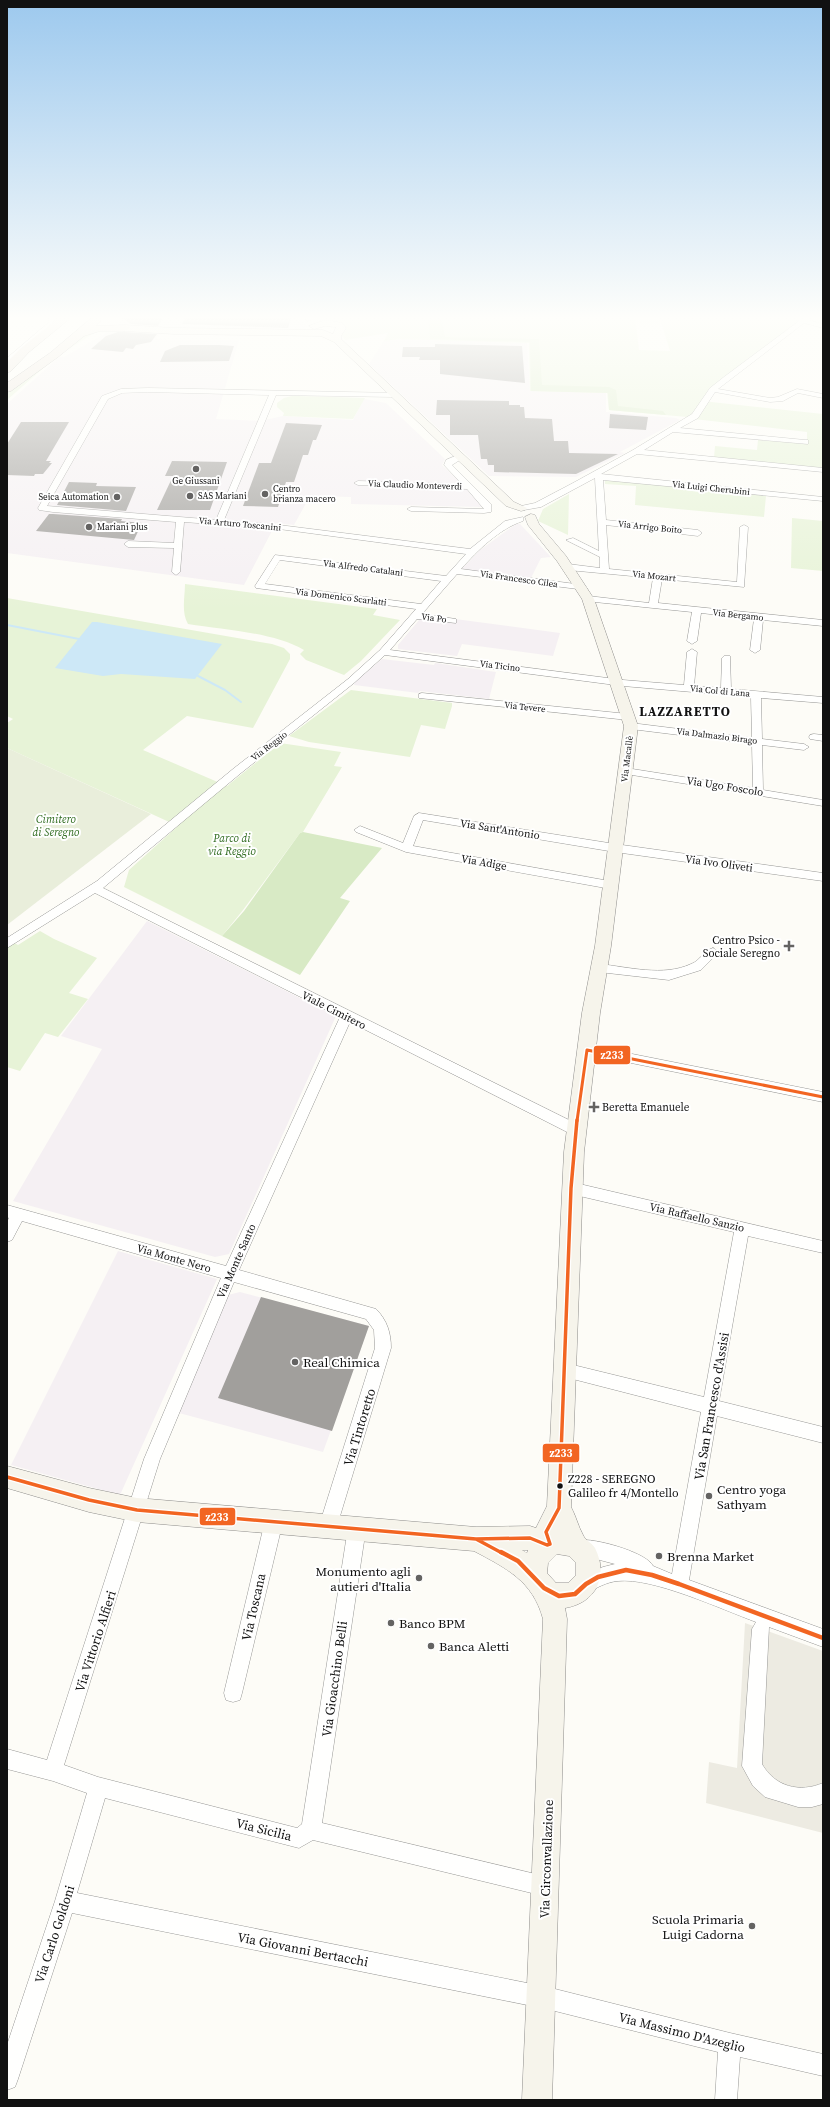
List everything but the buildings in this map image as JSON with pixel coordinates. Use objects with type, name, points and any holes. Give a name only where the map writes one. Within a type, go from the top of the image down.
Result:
[{"type":"street","name":"Via Arturo Toscanini","points":[[95,414],[42,508],[279,527],[472,552]]},
{"type":"street","points":[[219,522],[264,414]]},
{"type":"street","name":"Via Macallè","points":[[415,414],[522,514],[568,567],[585,593],[629,721],[626,771],[576,1130],[571,1188],[559,1508],[569,1528],[554,1542]]},
{"type":"street","name":"Via Reggio","points":[[7,944],[94,888],[348,684],[383,652],[472,552],[522,514],[598,476],[696,414]]},
{"type":"street","points":[[672,430],[805,442]]},
{"type":"street","points":[[636,452],[823,470]]},
{"type":"street","points":[[411,509],[484,512],[489,507],[448,465],[449,462],[460,456]]},
{"type":"street","points":[[598,476],[605,571]]},
{"type":"street","name":"Via Luigi Cherubini","points":[[598,476],[823,499]]},
{"type":"street","name":"Via Claudio Monteverdi","points":[[358,483],[471,488]]},
{"type":"street","points":[[176,572],[180,519]]},
{"type":"street","name":"Via Arrigo Boito","points":[[602,522],[698,533]]},
{"type":"street","name":"Via Mozart","points":[[568,567],[741,585],[744,527]]},
{"type":"street","points":[[570,540],[604,556]]},
{"type":"street","points":[[128,544],[179,546]]},
{"type":"street","name":"Via Alfredo Catalani","points":[[259,586],[278,558],[447,579]]},
{"type":"street","name":"Via Francesco Cilea","points":[[455,571],[585,593]]},
{"type":"street","points":[[653,606],[658,576]]},
{"type":"street","name":"Via Domenico Scarlatti","points":[[259,586],[423,607]]},
{"type":"street","name":"Via Bergamo","points":[[585,593],[653,606],[823,623]]},
{"type":"street","points":[[692,642],[697,610]]},
{"type":"street","name":"Via Po","points":[[415,616],[453,621]]},
{"type":"street","points":[[755,650],[759,617]]},
{"type":"street","name":"Via Ticino","points":[[383,652],[616,682]]},
{"type":"street","points":[[689,688],[692,652]]},
{"type":"street","points":[[726,692],[727,658]]},
{"type":"street","name":"Via Col di Lana","points":[[616,682],[823,700]]},
{"type":"street","points":[[756,694],[758,792]]},
{"type":"street","name":"Via Tevere","points":[[422,696],[629,721]]},
{"type":"street","name":"Via Dalmazio Birago","points":[[629,721],[804,747]]},
{"type":"street","name":"Via Ugo Foscolo","points":[[626,771],[823,802]]},
{"type":"street","name":"Via Sant'Antonio","points":[[406,848],[419,816],[615,848]]},
{"type":"street","name":"Via Adige","points":[[360,830],[406,848],[611,885]]},
{"type":"street","name":"Via Ivo Oliveti","points":[[615,848],[823,877]]},
{"type":"street","name":"Viale Cimitero","points":[[94,888],[576,1130]]},
{"type":"street","points":[[599,968],[669,976],[697,967],[713,952]]},
{"type":"street","name":"Via Monte Santo","points":[[137,1510],[152,1458],[230,1274],[347,1016]]},
{"type":"street","points":[[587,1050],[823,1097]]},
{"type":"street","name":"Via Raffaello Sanzio","points":[[571,1188],[823,1247]]},
{"type":"street","points":[[7,1236],[13,1212]]},
{"type":"street","name":"Via Monte Nero","points":[[13,1212],[371,1314],[382,1328]]},
{"type":"street","name":"Via San Francesco d'Assisi","points":[[679,1584],[742,1228]]},
{"type":"street","name":"Via Tintoretto","points":[[328,1526],[384,1348],[382,1328]]},
{"type":"street","points":[[565,1370],[823,1435]]},
{"type":"street","points":[[7,1477],[89,1500],[137,1510],[476,1539],[554,1542],[586,1546],[641,1566],[652,1575]]},
{"type":"street","name":"Via Vittorio Alfieri","points":[[53,1771],[137,1510]]},
{"type":"street","name":"Via Toscana","points":[[233,1693],[274,1521]]},
{"type":"street","name":"Via Gioacchino Belli","points":[[311,1830],[357,1528]]},
{"type":"street","points":[[476,1539],[518,1561],[541,1584],[559,1596],[581,1589],[612,1572],[626,1570],[652,1575],[679,1584],[823,1638]]},
{"type":"street","points":[[541,1584],[535,1564],[540,1551],[554,1542]]},
{"type":"street","points":[[554,1542],[585,1556],[589,1574],[581,1589],[564,1605],[555,1619]]},
{"type":"street","name":"Via Circonvallazione","points":[[537,2100],[555,1619],[551,1603],[541,1584]]},
{"type":"street","points":[[761,1629],[752,1766],[759,1779],[771,1790],[806,1799],[817,1798],[823,1793]]},
{"type":"street","name":"Via Sicilia","points":[[7,1759],[53,1771],[98,1787],[299,1838],[311,1830]]},
{"type":"street","name":"Via Carlo Goldoni","points":[[7,2079],[65,1901],[98,1787]]},
{"type":"street","points":[[311,1830],[544,1886]]},
{"type":"street","name":"Via Giovanni Bertacchi","points":[[65,1901],[540,1997]]},
{"type":"street","name":"Via Massimo D'Azeglio","points":[[540,1997],[730,2044],[823,2065]]},
{"type":"street","points":[[726,2100],[730,2044]]},
{"type":"shaded area","points":[[7,414],[217,414],[216,419],[260,421],[283,416],[353,420],[356,414],[398,414],[445,459],[442,465],[470,492],[482,507],[351,504],[351,497],[310,496],[294,525],[276,523],[244,585],[7,553]]},
{"type":"shaded area","points":[[423,414],[633,414],[676,418],[680,420],[620,452],[625,453],[576,477],[489,476]]},
{"type":"shaded area","points":[[516,524],[520,524],[551,557],[541,558],[531,578],[461,570],[480,550]]},
{"type":"shaded area","points":[[420,619],[453,623],[455,619],[560,633],[553,656],[462,644],[457,656],[398,649],[398,645]]},
{"type":"shaded area","points":[[382,659],[434,665],[435,663],[496,672],[489,699],[420,691],[418,693],[354,685],[355,682]]},
{"type":"shaded area","points":[[147,921],[336,1016],[229,1254],[215,1257],[13,1201],[102,1049],[61,1036]]},
{"type":"shaded area","points":[[118,1251],[217,1279],[120,1495],[11,1465]]},
{"type":"shaded area","name":"Real Chimica","points":[[240,1292],[369,1326],[323,1452],[179,1413],[228,1295]]},
{"type":"shaded area","points":[[745,1623],[823,1651],[823,1833],[706,1803],[709,1762],[737,1768]]},
{"type":"green space","points":[[284,414],[356,414],[353,419],[283,416]]},
{"type":"green space","points":[[657,414],[823,414],[823,468],[714,458],[715,446],[757,450],[758,440],[807,444],[807,432]]},
{"type":"green space","points":[[605,480],[766,496],[764,517],[635,505],[636,486],[605,484]]},
{"type":"green space","points":[[569,494],[568,535],[538,521],[543,509]]},
{"type":"green space","points":[[792,518],[823,521],[823,571],[791,568]]},
{"type":"green space","points":[[185,584],[377,609],[373,615],[400,620],[361,661],[344,675],[306,660],[300,654],[304,650],[278,639],[248,632],[188,624],[184,609]]},
{"type":"green space","name":"Parco di via Reggio","points":[[7,598],[272,644],[284,648],[290,654],[290,659],[253,728],[187,716],[143,750],[227,786],[280,743],[341,752],[334,766],[342,767],[303,832],[300,833],[222,936],[124,887],[129,870],[178,826],[7,748],[7,723],[13,719],[7,716]]},
{"type":"green space","points":[[351,690],[452,703],[452,706],[445,729],[421,725],[410,757],[309,742],[289,736]]},
{"type":"green space","name":"Cimitero di Seregno","points":[[7,748],[151,814],[7,925]]},
{"type":"green space","points":[[303,832],[382,848],[340,898],[350,901],[300,975],[222,936],[244,911],[300,833]]},
{"type":"green space","points":[[40,931],[54,939],[97,958],[69,993],[88,999],[58,1037],[45,1033],[20,1071],[7,1067],[7,939],[18,945]]},
{"type":"water","points":[[92,622],[222,644],[195,679],[121,674],[103,676],[55,668]]},
{"type":"waterway","points":[[7,625],[79,639]]},
{"type":"waterway","points":[[198,676],[225,690],[241,702]]},
{"type":"transit line","name":"z233","points":[[7,1477],[89,1500],[137,1510],[476,1539],[530,1538],[547,1545],[550,1544],[546,1532],[559,1508],[571,1188],[576,1130],[587,1050],[823,1097]]},
{"type":"transit line","name":"z233","points":[[476,1539],[518,1561],[544,1588],[559,1596],[575,1594],[586,1584],[598,1577],[626,1570],[652,1575],[679,1584],[823,1638]]},
{"type":"place","name":"Ge Giussani","points":[[196,469]]},
{"type":"place","name":"Centro brianza macero","points":[[265,494]]},
{"type":"place","name":"SAS Mariani","points":[[190,496]]},
{"type":"place","name":"Seica Automation","points":[[117,497]]},
{"type":"place","name":"Mariani plus","points":[[89,527]]},
{"type":"place","name":"Centro Psico - Sociale Seregno","points":[[789,946]]},
{"type":"place","name":"Beretta Emanuele","points":[[594,1107]]},
{"type":"place","name":"Real Chimica","points":[[295,1362]]},
{"type":"place","name":"Z228 - SEREGNO Galileo fr 4/Montello","points":[[560,1486]]},
{"type":"place","name":"Centro yoga Sathyam","points":[[709,1496]]},
{"type":"place","name":"Brenna Market","points":[[659,1556]]},
{"type":"place","name":"Monumento agli autieri d'Italia","points":[[419,1578]]},
{"type":"place","name":"Banco BPM","points":[[391,1623]]},
{"type":"place","name":"Banca Aletti","points":[[431,1646]]},
{"type":"place","name":"Scuola Primaria Luigi Cadorna","points":[[752,1926]]},
{"type":"district","name":"LAZZARETTO","points":[[685,711]]}]
